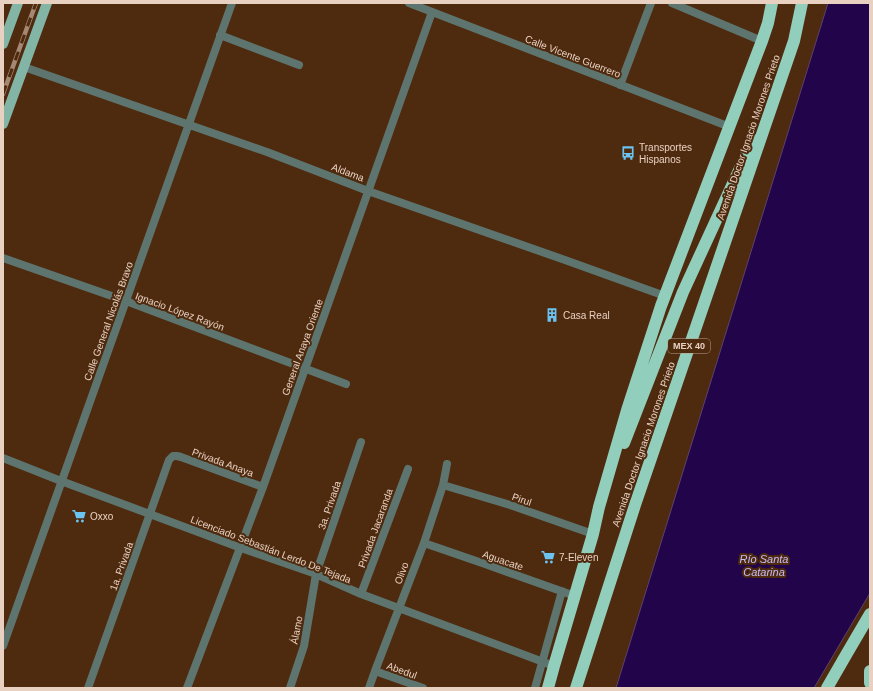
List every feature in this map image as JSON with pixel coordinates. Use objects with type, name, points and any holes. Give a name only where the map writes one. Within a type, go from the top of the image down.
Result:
[{"type":"highway","name":"Avenida Doctor Ignacio Morones Prieto","points":[[548,688],[548,664],[575,596],[628,407],[665,296],[762,41],[768,23],[772,3]]},
{"type":"highway","name":"Avenida Doctor Ignacio Morones Prieto","points":[[576,688],[635,505],[794,41],[802,3]]},
{"type":"highway","points":[[599,507],[683,292],[743,160],[776,92]]},
{"type":"highway","points":[[827,688],[870,614]]},
{"type":"highway","points":[[867,688],[870,683],[870,671]]},
{"type":"main road","points":[[3,44],[18,3]]},
{"type":"main road","points":[[3,124],[48,3]]},
{"type":"street","name":"Calle General Nicolás Bravo","points":[[3,646],[232,3]]},
{"type":"street","name":"Calle Vicente Guerrero","points":[[409,3],[730,127]]},
{"type":"street","points":[[620,85],[651,3]]},
{"type":"street","points":[[672,3],[762,41]]},
{"type":"street","name":"General Anaya Oriente","points":[[187,688],[241,548],[432,12]]},
{"type":"street","points":[[220,35],[299,65]]},
{"type":"street","name":"Aldama","points":[[24,67],[267,152],[368,190],[665,296]]},
{"type":"street","name":"Ignacio López Rayón","points":[[3,258],[126,301],[346,384]]},
{"type":"street","name":"3a. Privada","points":[[316,574],[361,442]]},
{"type":"street","name":"1a. Privada","points":[[88,688],[169,460],[173,456],[177,456]]},
{"type":"street","name":"Privada Anaya","points":[[177,456],[263,487]]},
{"type":"street","name":"Licenciado Sebastián Lerdo De Tejada","points":[[3,458],[241,548],[316,574],[361,594],[548,664]]},
{"type":"street","name":"Olivo","points":[[369,688],[424,544],[443,485],[447,464]]},
{"type":"street","name":"Privada Jacaranda","points":[[361,594],[408,469]]},
{"type":"street","name":"Pirul","points":[[443,485],[510,505],[593,534]]},
{"type":"street","name":"Aguacate","points":[[424,544],[575,596]]},
{"type":"street","name":"Álamo","points":[[290,688],[304,646],[316,574]]},
{"type":"street","points":[[535,688],[548,664],[562,591]]},
{"type":"street","name":"Abedul","points":[[375,671],[423,688]]},
{"type":"water","name":"Río Santa Catarina","points":[[828,3],[870,3],[870,593],[814,688],[616,688]]},
{"type":"railway","points":[[3,94],[36,3]]},
{"type":"place","name":"Transportes Hispanos","points":[[628,153]]},
{"type":"place","name":"Casa Real","points":[[552,315]]},
{"type":"place","name":"Oxxo","points":[[79,516]]},
{"type":"place","name":"7-Eleven","points":[[548,557]]}]
